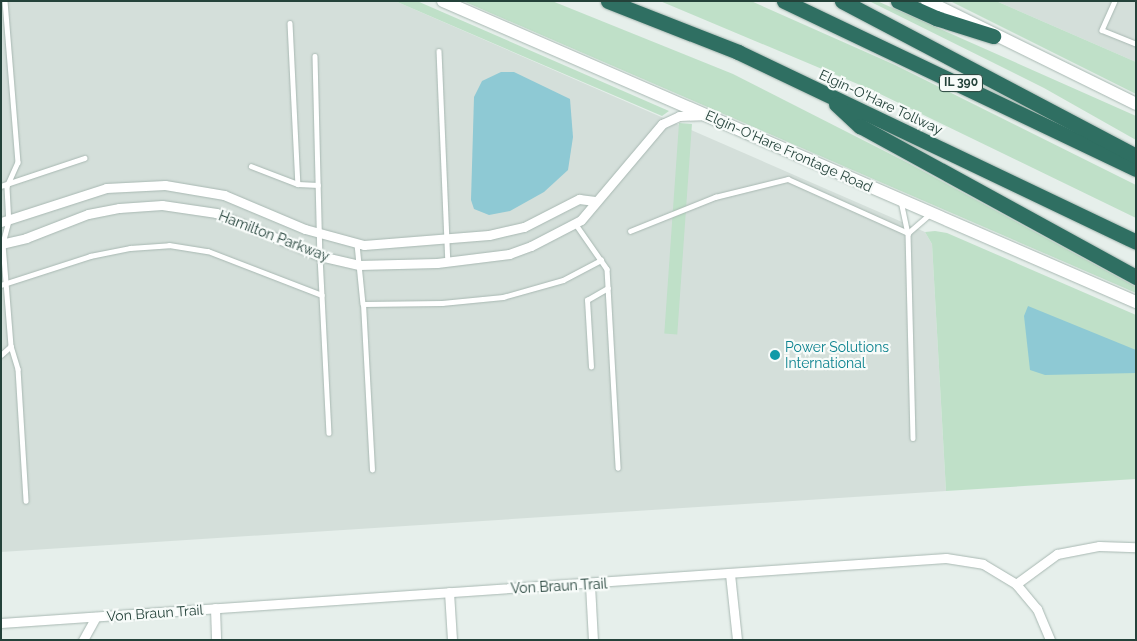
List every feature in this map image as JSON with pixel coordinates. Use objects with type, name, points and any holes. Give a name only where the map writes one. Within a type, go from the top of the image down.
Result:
[{"type":"highway","name":"Elgin-O'Hare Tollway","points":[[608,1],[738,52],[1136,242]]},
{"type":"highway","name":"IL 390","points":[[784,1],[1136,169]]},
{"type":"highway","points":[[842,1],[1136,156]]},
{"type":"highway","points":[[898,1],[936,18],[993,36]]},
{"type":"highway","points":[[824,93],[860,126],[1136,276]]},
{"type":"main road","name":"Elgin-O'Hare Frontage Road","points":[[442,1],[1136,302]]},
{"type":"main road","points":[[927,1],[993,36],[1136,104]]},
{"type":"street","name":"Hamilton Parkway","points":[[2,244],[88,214],[119,208],[162,205],[216,213],[320,256],[358,265],[448,262],[509,254],[531,246],[575,223],[620,175],[662,124],[679,116],[706,114]]},
{"type":"street","name":"Hamilton Parkway","points":[[5,222],[68,198],[106,188],[166,185],[224,195],[319,234],[357,244],[445,241],[524,227],[578,199],[595,201]]},
{"type":"street","points":[[1016,584],[1057,554],[1099,546],[1136,546]]},
{"type":"street","name":"Von Braun Trail","points":[[1,623],[449,592],[590,585],[946,558],[983,564],[1016,584],[1037,609],[1050,640]]},
{"type":"street","points":[[730,574],[737,640]]},
{"type":"street","points":[[590,585],[593,640]]},
{"type":"street","points":[[449,592],[452,640]]},
{"type":"street","points":[[215,608],[216,640]]},
{"type":"street","points":[[83,640],[96,617]]},
{"type":"lane","points":[[5,1],[18,162],[7,187],[2,244],[11,346],[18,369],[26,501]]},
{"type":"lane","points":[[1115,1],[1102,30],[1136,44]]},
{"type":"lane","points":[[290,23],[298,184]]},
{"type":"lane","points":[[439,51],[445,241],[448,262]]},
{"type":"lane","points":[[315,56],[319,234],[329,433]]},
{"type":"lane","points":[[1,186],[7,187],[84,158]]},
{"type":"lane","points":[[251,166],[298,184],[318,184]]},
{"type":"lane","points":[[630,231],[715,197],[788,179],[908,233]]},
{"type":"lane","points":[[900,200],[908,233],[913,438]]},
{"type":"lane","points":[[908,233],[930,213]]},
{"type":"lane","points":[[575,223],[607,269],[618,468]]},
{"type":"lane","points":[[357,244],[363,304],[372,470]]},
{"type":"lane","points":[[1,285],[7,285],[90,256],[130,248],[169,245],[208,251],[322,295]]},
{"type":"lane","points":[[363,304],[442,303],[503,297],[563,280],[601,260]]},
{"type":"lane","points":[[591,367],[587,300],[608,288]]},
{"type":"lane","points":[[1,355],[11,346]]},
{"type":"shaded area","points":[[1,1],[395,1],[925,232],[932,244],[946,491],[1,552]]},
{"type":"shaded area","points":[[996,1],[1136,1],[1136,62]]},
{"type":"green space","points":[[395,1],[417,1],[669,111],[662,116]]},
{"type":"green space","points":[[463,1],[552,1],[733,74],[908,163],[1136,287],[1136,293]]},
{"type":"green space","points":[[660,1],[751,1],[895,65],[1136,185],[1136,218],[872,90]]},
{"type":"green space","points":[[869,1],[877,1],[1136,116],[1136,140],[1044,88]]},
{"type":"green space","points":[[950,1],[996,1],[1136,62],[1136,94]]},
{"type":"green space","points":[[679,123],[692,124],[677,334],[664,333]]},
{"type":"green space","points":[[925,232],[947,233],[1136,315],[1136,479],[946,491],[932,244]]},
{"type":"water","points":[[501,72],[514,72],[570,99],[573,137],[568,170],[544,192],[510,211],[489,215],[474,209],[471,200],[474,97],[482,81]]},
{"type":"water","points":[[1028,306],[1136,350],[1136,373],[1045,375],[1030,370],[1024,316]]},
{"type":"place","name":"Power Solutions International","points":[[775,355]]}]
